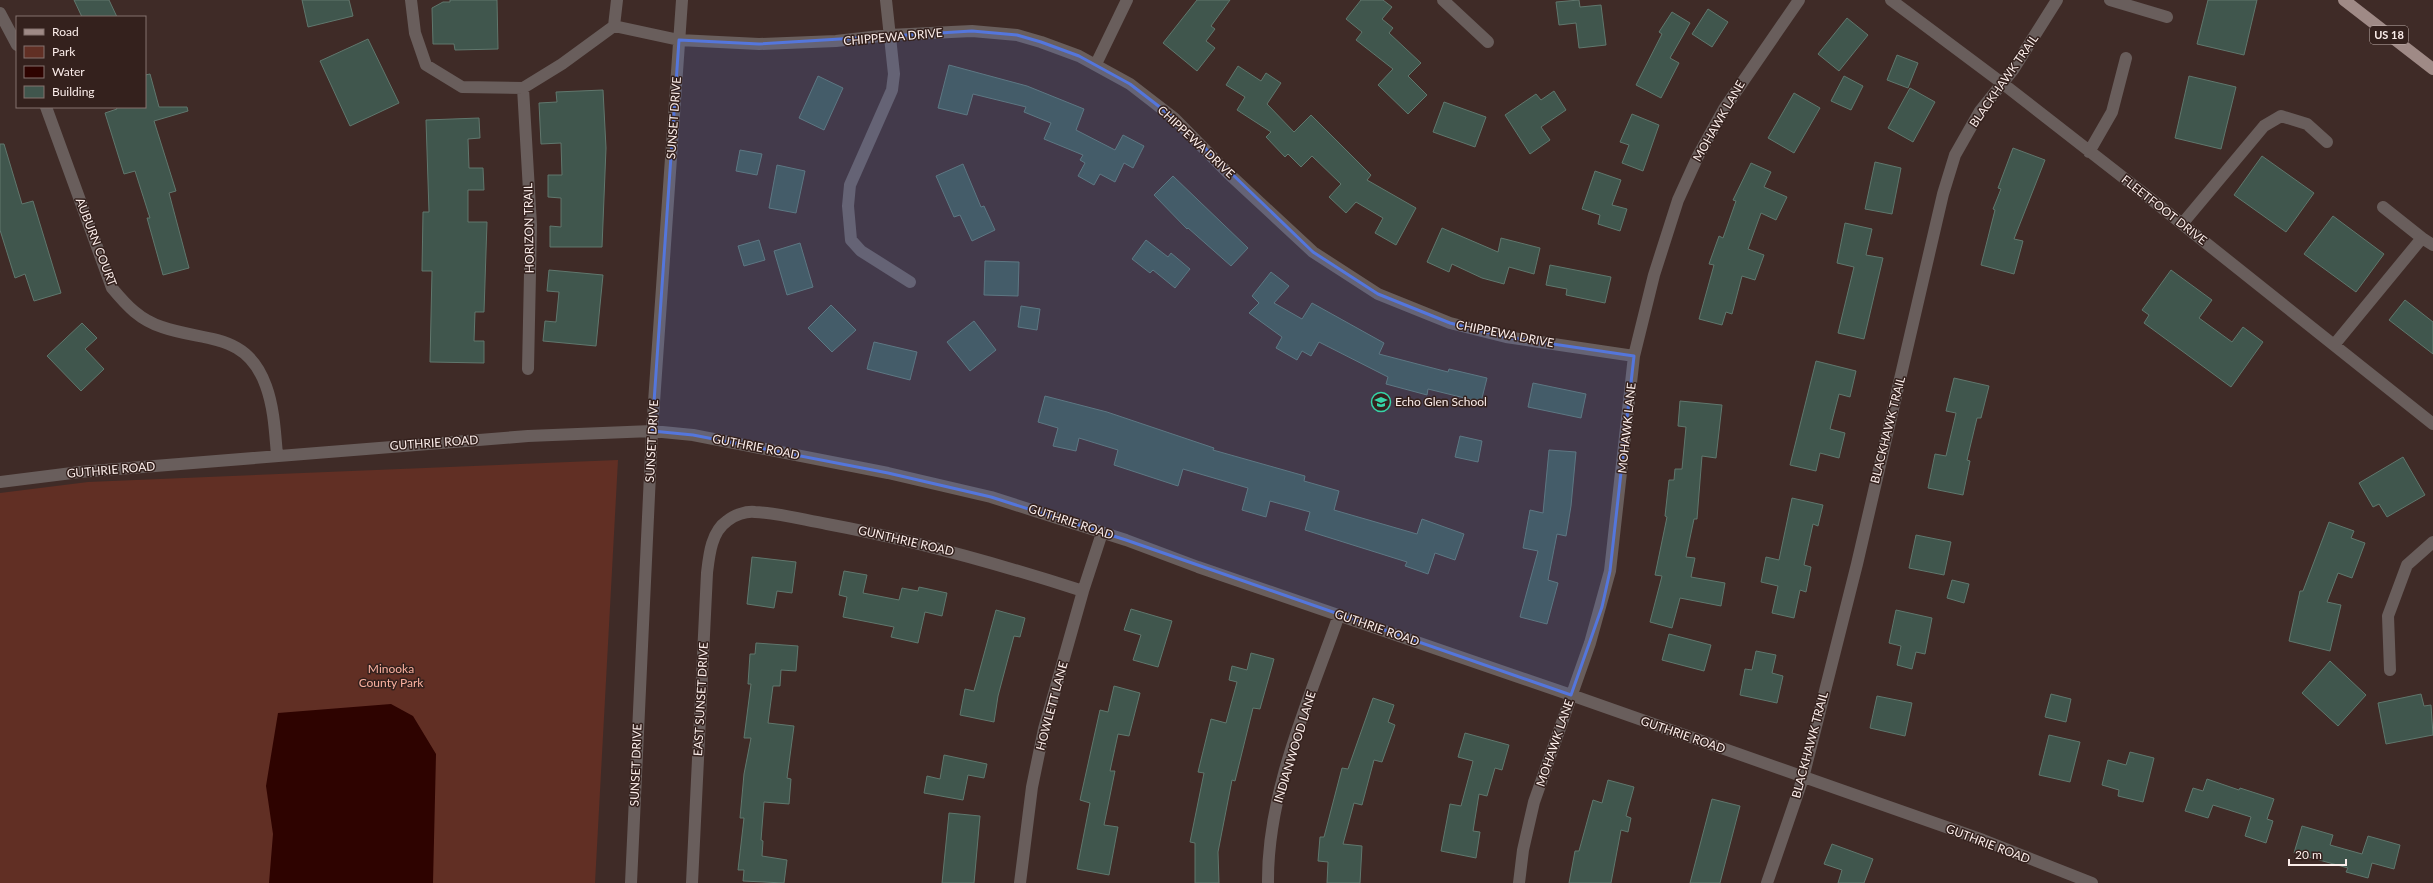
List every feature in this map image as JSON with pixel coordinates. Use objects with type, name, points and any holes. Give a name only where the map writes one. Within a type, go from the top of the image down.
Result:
[{"type":"main road","name":"US 18","points":[[2344,0],[2433,69]]},
{"type":"street","points":[[411,0],[415,33],[426,65],[462,87],[523,88],[562,64],[614,26],[618,0]]},
{"type":"street","name":"SUNSET DRIVE","points":[[631,883],[652,431],[682,0]]},
{"type":"street","points":[[886,0],[894,74],[892,90],[850,185],[848,206],[851,240],[861,251],[910,282]]},
{"type":"street","points":[[1096,64],[1127,0]]},
{"type":"street","points":[[1443,0],[1488,42]]},
{"type":"street","name":"MOHAWK LANE","points":[[1520,883],[1523,850],[1534,802],[1602,607],[1610,571],[1634,356],[1654,275],[1678,200],[1698,156],[1724,109],[1799,0]]},
{"type":"street","name":"FLEETFOOT DRIVE","points":[[1891,0],[2002,83],[2433,424]]},
{"type":"street","name":"BLACKHAWK TRAIL","points":[[1767,883],[1803,778],[1857,564],[1943,194],[1955,155],[1980,111],[2032,41],[2057,0]]},
{"type":"street","points":[[2110,0],[2167,17]]},
{"type":"street","points":[[0,13],[16,43]]},
{"type":"street","points":[[614,26],[679,40]]},
{"type":"street","name":"CHIPPEWA DRIVE","points":[[679,40],[759,44],[836,41],[889,35],[972,31],[1017,35],[1054,46],[1096,64],[1130,84],[1174,118],[1228,173],[1313,252],[1378,294],[1450,323],[1506,337],[1634,356]]},
{"type":"street","points":[[2089,152],[2112,112],[2126,58]]},
{"type":"street","name":"HORIZON TRAIL","points":[[523,88],[531,225],[528,369]]},
{"type":"street","name":"AUBURN COURT","points":[[46,108],[112,288],[130,310],[141,318],[162,327],[220,340],[248,356],[256,365],[271,403],[278,455]]},
{"type":"street","points":[[2182,224],[2264,126],[2281,116],[2307,124],[2327,142]]},
{"type":"street","points":[[2383,207],[2433,245]]},
{"type":"street","points":[[2334,345],[2422,238]]},
{"type":"street","name":"GUTHRIE ROAD","points":[[0,482],[80,472],[528,436],[652,431],[693,435],[888,473],[991,497],[1102,533],[1571,695],[1803,778],[1983,840],[2092,883]]},
{"type":"street","name":"GUNTHRIE ROAD","points":[[726,521],[739,515],[756,512],[840,527],[960,554],[1083,591]]},
{"type":"street","name":"EAST SUNSET DRIVE","points":[[692,883],[707,573],[711,547],[718,531],[726,521]]},
{"type":"street","name":"HOWLETT LANE","points":[[1020,883],[1032,787],[1044,729],[1083,591],[1102,533]]},
{"type":"street","points":[[2390,670],[2388,616],[2407,565],[2433,542]]},
{"type":"street","name":"INDIANWOOD LANE","points":[[1268,883],[1268,851],[1280,790],[1339,615]]},
{"type":"highlighted area","points":[[972,31],[1017,35],[1041,42],[1079,56],[1130,84],[1174,118],[1313,252],[1378,294],[1450,323],[1506,337],[1634,356],[1610,571],[1602,607],[1571,695],[1126,540],[991,497],[888,473],[693,435],[652,431],[679,40],[759,44]]},
{"type":"green space","name":"Minooka County Park","points":[[618,460],[595,883],[0,883],[0,493],[88,482]]},
{"type":"water","points":[[391,704],[413,716],[436,754],[433,883],[269,883],[273,834],[266,786],[278,713]]},
{"type":"building","points":[[74,0],[109,0],[117,16],[82,16]]},
{"type":"building","points":[[302,0],[349,0],[353,16],[308,27]]},
{"type":"building","points":[[450,0],[497,0],[498,49],[455,50],[454,44],[433,44],[432,8],[443,2],[450,2]]},
{"type":"building","points":[[1197,0],[1230,0],[1211,26],[1215,29],[1206,41],[1215,48],[1197,71],[1163,43]]},
{"type":"building","points":[[1361,0],[1383,0],[1392,7],[1382,19],[1393,28],[1389,33],[1421,63],[1408,76],[1427,95],[1408,114],[1378,85],[1393,69],[1356,40],[1362,32],[1346,19]]},
{"type":"building","points":[[1579,0],[1580,7],[1601,5],[1606,45],[1579,48],[1576,23],[1559,25],[1556,2]]},
{"type":"building","points":[[2208,0],[2257,0],[2244,55],[2197,44]]},
{"type":"building","points":[[1708,9],[1728,22],[1712,47],[1692,34]]},
{"type":"building","points":[[1672,12],[1690,23],[1670,58],[1679,63],[1661,98],[1636,85],[1662,34],[1659,32]]},
{"type":"building","points":[[1847,18],[1868,35],[1839,71],[1818,54]]},
{"type":"building","points":[[368,39],[399,103],[350,126],[320,61]]},
{"type":"building","points":[[1897,55],[1918,63],[1908,88],[1887,80]]},
{"type":"building","points":[[949,65],[1027,86],[1084,109],[1076,130],[1115,150],[1123,135],[1144,146],[1133,168],[1124,163],[1115,182],[1100,174],[1094,185],[1078,176],[1085,163],[1080,160],[1083,155],[1044,139],[1051,123],[1024,112],[1026,107],[973,94],[967,115],[938,108]]},
{"type":"building","points":[[1238,66],[1261,81],[1266,73],[1281,83],[1267,104],[1294,132],[1311,115],[1371,175],[1367,180],[1416,208],[1396,245],[1375,233],[1383,218],[1356,202],[1346,213],[1329,197],[1341,184],[1312,156],[1301,167],[1288,154],[1285,157],[1266,137],[1271,132],[1237,110],[1245,97],[1226,85]]},
{"type":"building","points":[[150,74],[159,107],[187,107],[188,111],[154,121],[176,191],[169,193],[189,268],[163,275],[147,218],[150,218],[135,171],[124,174],[105,113],[116,108],[146,108],[146,75]]},
{"type":"building","points":[[818,76],[843,88],[824,130],[799,118]]},
{"type":"building","points":[[1844,76],[1863,86],[1851,110],[1831,101]]},
{"type":"building","points":[[2189,76],[2236,87],[2221,149],[2175,138]]},
{"type":"building","points":[[1910,88],[1935,102],[1913,142],[1888,128]]},
{"type":"building","points":[[603,90],[606,148],[602,247],[550,247],[550,226],[561,227],[561,198],[548,197],[548,175],[562,175],[561,143],[541,144],[539,103],[557,102],[556,92]]},
{"type":"building","points":[[1554,91],[1566,110],[1541,127],[1550,140],[1530,154],[1505,115],[1536,94],[1541,100]]},
{"type":"building","points":[[1794,93],[1820,108],[1794,153],[1768,138]]},
{"type":"building","points":[[1444,102],[1486,117],[1475,147],[1433,132]]},
{"type":"building","points":[[1632,114],[1659,125],[1643,171],[1622,163],[1629,145],[1620,142]]},
{"type":"building","points":[[479,118],[480,138],[468,139],[469,168],[483,168],[484,190],[468,190],[468,222],[487,222],[484,312],[475,312],[474,341],[484,341],[484,363],[430,362],[432,271],[422,271],[423,212],[429,212],[426,120]]},
{"type":"building","points":[[0,144],[4,144],[22,204],[33,201],[61,293],[34,301],[25,274],[15,278],[0,230]]},
{"type":"building","points":[[2013,148],[2045,160],[2014,239],[2023,241],[2014,274],[1981,265],[1995,210],[1993,209],[2001,189],[1998,188]]},
{"type":"building","points":[[740,150],[762,154],[757,175],[736,171]]},
{"type":"building","points":[[2262,156],[2314,193],[2286,232],[2234,195]]},
{"type":"building","points":[[1875,162],[1901,168],[1892,214],[1865,209]]},
{"type":"building","points":[[1751,163],[1771,172],[1764,187],[1787,197],[1776,220],[1761,213],[1748,249],[1764,255],[1755,280],[1742,276],[1732,314],[1726,312],[1722,325],[1699,319],[1714,265],[1709,264],[1719,236],[1723,238],[1736,201],[1733,200]]},
{"type":"building","points":[[963,164],[981,207],[984,206],[995,230],[972,241],[960,215],[954,217],[936,176]]},
{"type":"building","points":[[777,165],[805,171],[796,213],[769,208]]},
{"type":"building","points":[[1595,171],[1621,180],[1612,205],[1627,209],[1620,231],[1598,224],[1600,215],[1582,209]]},
{"type":"building","points":[[1173,176],[1248,248],[1231,266],[1188,228],[1187,229],[1154,195]]},
{"type":"building","points":[[2333,216],[2384,254],[2356,292],[2304,254]]},
{"type":"building","points":[[1845,223],[1872,229],[1866,255],[1883,258],[1864,339],[1838,333],[1854,267],[1837,263]]},
{"type":"building","points":[[1442,228],[1498,252],[1501,238],[1540,248],[1534,274],[1509,267],[1504,284],[1482,278],[1452,264],[1449,272],[1427,262]]},
{"type":"building","points":[[759,240],[765,260],[744,266],[738,246]]},
{"type":"building","points":[[1146,240],[1168,257],[1171,253],[1190,269],[1175,288],[1153,270],[1150,273],[1132,259]]},
{"type":"building","points":[[800,243],[813,287],[787,295],[774,251]]},
{"type":"building","points":[[985,261],[1019,262],[1018,296],[984,295]]},
{"type":"building","points":[[1550,265],[1611,277],[1605,303],[1566,295],[1567,289],[1546,285]]},
{"type":"building","points":[[549,270],[603,275],[596,346],[543,341],[545,321],[556,322],[559,292],[547,291]]},
{"type":"building","points":[[2171,270],[2212,300],[2199,318],[2232,342],[2243,327],[2263,342],[2231,387],[2144,323],[2149,315],[2142,310]]},
{"type":"building","points":[[1271,272],[1289,286],[1274,303],[1302,319],[1312,303],[1384,343],[1379,354],[1448,372],[1449,369],[1487,378],[1481,402],[1428,389],[1427,395],[1386,384],[1388,377],[1319,342],[1311,356],[1302,351],[1297,360],[1276,348],[1282,337],[1249,313],[1259,303],[1252,296]]},
{"type":"building","points":[[2405,300],[2433,322],[2433,354],[2389,320]]},
{"type":"building","points":[[831,305],[856,330],[832,352],[808,328]]},
{"type":"building","points":[[1021,306],[1040,309],[1037,330],[1018,327]]},
{"type":"building","points":[[974,321],[996,350],[970,371],[947,342]]},
{"type":"building","points":[[82,323],[97,338],[85,349],[104,369],[81,391],[47,356]]},
{"type":"building","points":[[874,342],[917,352],[910,380],[867,369]]},
{"type":"building","points":[[1816,361],[1856,371],[1850,397],[1839,394],[1830,429],[1845,433],[1839,458],[1820,453],[1816,471],[1790,465]]},
{"type":"building","points":[[1954,378],[1989,386],[1981,418],[1977,418],[1967,460],[1970,461],[1963,495],[1928,488],[1935,454],[1946,456],[1956,413],[1946,411]]},
{"type":"building","points":[[1533,383],[1586,394],[1581,418],[1528,407]]},
{"type":"building","points":[[1045,396],[1107,412],[1214,448],[1213,450],[1305,476],[1304,481],[1339,491],[1334,510],[1417,534],[1422,519],[1464,534],[1455,560],[1435,553],[1428,574],[1405,566],[1407,562],[1305,530],[1310,512],[1270,501],[1266,517],[1242,510],[1248,488],[1183,469],[1178,486],[1114,465],[1118,450],[1079,438],[1076,451],[1053,446],[1058,428],[1038,422]]},
{"type":"building","points":[[1680,401],[1722,405],[1716,458],[1702,456],[1697,519],[1694,519],[1686,557],[1695,558],[1691,577],[1725,583],[1721,606],[1680,598],[1672,628],[1650,622],[1662,576],[1655,575],[1667,517],[1665,516],[1669,480],[1674,480],[1675,469],[1682,469],[1686,427],[1678,426]]},
{"type":"building","points":[[1460,436],[1482,441],[1478,462],[1455,457]]},
{"type":"building","points":[[1549,450],[1576,452],[1571,506],[1566,536],[1557,534],[1548,580],[1558,583],[1547,624],[1520,617],[1538,551],[1523,548],[1530,510],[1543,513]]},
{"type":"building","points":[[2403,457],[2425,495],[2387,517],[2379,504],[2373,507],[2359,483]]},
{"type":"building","points":[[1792,498],[1823,505],[1818,526],[1813,524],[1804,565],[1811,567],[1806,592],[1800,590],[1794,618],[1772,613],[1778,586],[1761,582],[1766,557],[1779,560]]},
{"type":"building","points":[[2329,522],[2354,531],[2351,538],[2365,543],[2352,578],[2338,573],[2327,602],[2341,605],[2330,651],[2289,641],[2300,591],[2303,591]]},
{"type":"building","points":[[1916,535],[1951,542],[1944,575],[1909,568]]},
{"type":"building","points":[[752,557],[796,562],[792,593],[777,591],[774,608],[747,604]]},
{"type":"building","points":[[844,571],[867,575],[863,593],[899,600],[902,588],[918,591],[919,587],[947,593],[942,616],[925,612],[918,643],[891,637],[894,627],[843,617],[847,597],[839,595]]},
{"type":"building","points":[[1952,580],[1969,584],[1964,603],[1947,598]]},
{"type":"building","points":[[1131,609],[1172,621],[1158,667],[1133,660],[1141,635],[1124,630]]},
{"type":"building","points":[[996,610],[1025,618],[1020,637],[1014,636],[998,696],[994,722],[960,715],[965,689],[974,691]]},
{"type":"building","points":[[1896,610],[1932,618],[1925,654],[1916,652],[1912,669],[1897,665],[1901,646],[1889,643]]},
{"type":"building","points":[[1669,634],[1711,645],[1704,671],[1662,660]]},
{"type":"building","points":[[756,643],[798,646],[796,671],[781,670],[780,686],[773,686],[768,723],[794,726],[787,778],[791,779],[789,804],[764,802],[761,840],[763,841],[762,856],[787,860],[784,883],[743,881],[744,870],[738,870],[744,818],[740,818],[744,774],[751,738],[744,738],[751,684],[748,684],[750,654],[755,654]]},
{"type":"building","points":[[1756,651],[1776,655],[1772,673],[1783,676],[1777,703],[1740,695],[1745,669],[1752,670]]},
{"type":"building","points":[[1251,653],[1274,659],[1260,709],[1253,708],[1235,781],[1232,780],[1218,852],[1219,883],[1195,883],[1195,843],[1190,842],[1204,773],[1198,772],[1211,719],[1226,723],[1237,682],[1229,680],[1232,666],[1247,670]]},
{"type":"building","points":[[2330,661],[2366,695],[2338,726],[2302,693]]},
{"type":"building","points":[[1114,686],[1140,693],[1129,736],[1118,734],[1110,771],[1115,771],[1104,825],[1118,827],[1109,875],[1077,869],[1090,803],[1080,800],[1100,710],[1108,712]]},
{"type":"building","points":[[2051,694],[2071,699],[2066,722],[2045,717]]},
{"type":"building","points":[[2421,694],[2424,706],[2431,705],[2433,735],[2386,744],[2378,703]]},
{"type":"building","points":[[1877,696],[1912,703],[1905,736],[1870,728]]},
{"type":"building","points":[[1373,698],[1394,705],[1388,722],[1395,725],[1382,762],[1374,760],[1362,805],[1354,803],[1343,844],[1362,846],[1360,883],[1327,883],[1328,862],[1318,861],[1320,837],[1324,837],[1342,768],[1348,769]]},
{"type":"building","points":[[1465,733],[1509,745],[1502,770],[1495,768],[1487,796],[1479,794],[1473,831],[1480,832],[1476,858],[1441,851],[1450,804],[1461,806],[1473,761],[1458,757]]},
{"type":"building","points":[[2049,735],[2080,742],[2070,782],[2039,775]]},
{"type":"building","points":[[2130,752],[2154,758],[2143,802],[2118,796],[2119,790],[2102,785],[2108,760],[2126,765]]},
{"type":"building","points":[[944,755],[987,764],[984,778],[968,775],[963,800],[924,793],[927,776],[940,779]]},
{"type":"building","points":[[2207,779],[2239,790],[2240,788],[2274,799],[2267,819],[2273,821],[2266,843],[2245,836],[2251,817],[2213,805],[2208,818],[2185,811],[2193,788],[2203,791]]},
{"type":"building","points":[[1608,780],[1634,787],[1626,816],[1631,818],[1628,832],[1621,830],[1611,883],[1569,883],[1575,851],[1579,851],[1593,800],[1602,803]]},
{"type":"building","points":[[1712,799],[1740,806],[1720,883],[1690,883]]},
{"type":"building","points":[[949,813],[980,816],[974,883],[942,883]]},
{"type":"building","points":[[2302,826],[2333,835],[2330,845],[2362,854],[2368,836],[2400,845],[2394,869],[2372,863],[2368,878],[2346,872],[2348,868],[2294,853]]},
{"type":"building","points":[[1832,844],[1873,859],[1864,883],[1838,883],[1842,870],[1824,864]]},
{"type":"place","name":"Echo Glen School","points":[[1381,402]]}]
